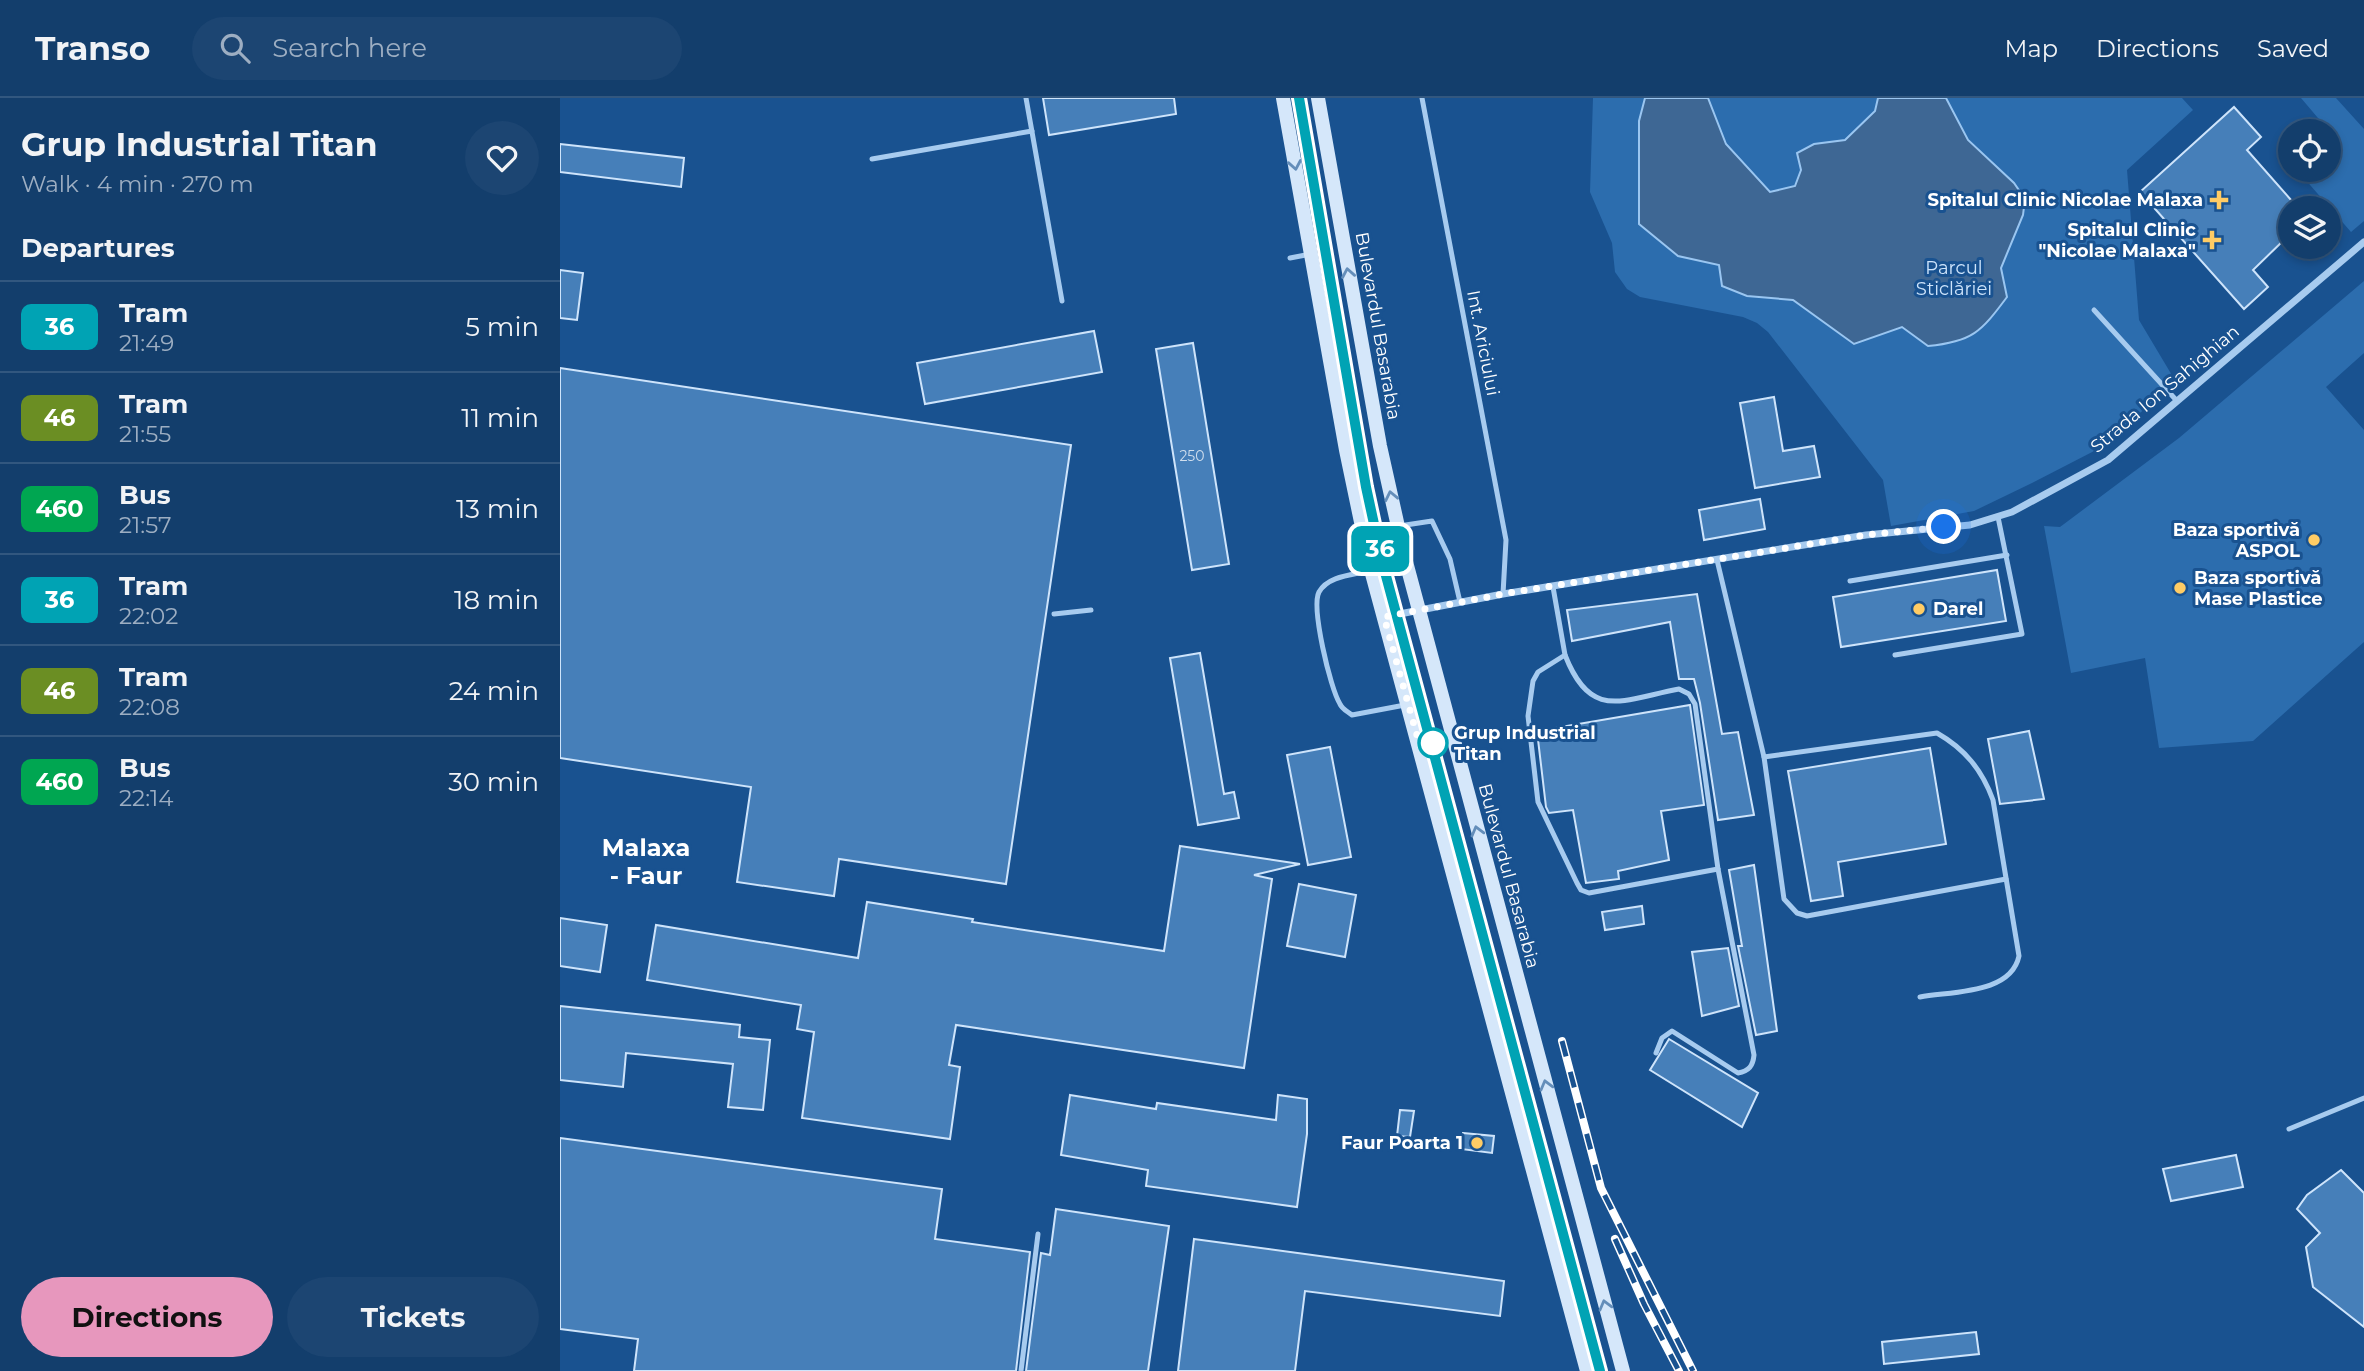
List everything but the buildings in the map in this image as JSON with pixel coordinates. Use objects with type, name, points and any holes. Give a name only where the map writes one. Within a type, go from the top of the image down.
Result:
[{"type":"main road","points":[[1283,98],[1371,570],[1587,1371]]},
{"type":"main road","name":"Bulevardul Basarabia","points":[[1318,98],[1397,526],[1623,1371]]},
{"type":"street","name":"Strada Ion Sahighian","points":[[1384,617],[1460,601],[1866,535],[1970,525],[1998,517],[2058,489],[2108,460],[2364,242]]},
{"type":"lane","points":[[1026,98],[1062,301]]},
{"type":"lane","name":"Int. Ariciului","points":[[1422,98],[1506,540],[1503,594]]},
{"type":"lane","points":[[872,159],[1032,131]]},
{"type":"lane","points":[[1290,258],[1311,254]]},
{"type":"lane","points":[[2094,310],[2177,401]]},
{"type":"lane","points":[[1895,655],[2022,634],[1998,517]]},
{"type":"lane","points":[[1397,526],[1432,521],[1450,559],[1460,601]]},
{"type":"lane","points":[[1850,581],[2007,555]]},
{"type":"lane","points":[[1717,560],[1764,757],[1784,899],[1797,913],[1807,916],[2006,879]]},
{"type":"lane","points":[[1371,570],[1328,581],[1318,594],[1318,612],[1333,690],[1341,708],[1352,715],[1370,714],[1409,705]]},
{"type":"lane","points":[[1553,587],[1565,655],[1576,681],[1587,693],[1608,702],[1679,689],[1689,694],[1695,704],[1718,869],[1753,1064],[1748,1070],[1738,1073],[1672,1031],[1662,1038],[1656,1054]]},
{"type":"lane","points":[[1054,614],[1091,610]]},
{"type":"lane","points":[[1565,655],[1538,672],[1533,681],[1528,716],[1538,802],[1581,890],[1589,892],[1718,869]]},
{"type":"lane","points":[[1764,757],[1937,733],[1966,753],[1985,780],[1993,800],[2019,956],[2017,969],[1999,983],[1920,997]]},
{"type":"lane","points":[[2289,1129],[2364,1098]]},
{"type":"lane","points":[[1021,1371],[1038,1234]]},
{"type":"green space","name":"Parcul Sticlăriei","points":[[1593,98],[2182,98],[2193,110],[2127,170],[2139,320],[2176,382],[2098,449],[2032,483],[1974,511],[1891,526],[1883,480],[1768,332],[1743,317],[1640,297],[1627,289],[1615,272],[1612,243],[1590,192]]},
{"type":"green space","points":[[2301,98],[2336,98],[2364,129],[2364,221],[2351,232],[2341,221],[2341,196],[2320,196],[2307,182],[2341,182],[2341,119],[2319,119]]},
{"type":"green space","name":"Baza sportivă Mase Plastice","points":[[2364,281],[2364,353],[2326,387],[2364,430],[2364,642],[2253,741],[2159,748],[2145,658],[2071,673],[2044,526],[2060,527],[2179,438]]},
{"type":"shaded area","points":[[1645,98],[1708,98],[1726,144],[1770,192],[1795,186],[1801,170],[1797,153],[1814,144],[1845,140],[1875,111],[1878,98],[1946,98],[1968,140],[2014,183],[2025,199],[2023,215],[2001,268],[2007,297],[1982,327],[1955,342],[1928,346],[1902,327],[1854,344],[1793,300],[1747,296],[1722,286],[1719,265],[1678,256],[1639,224],[1639,121]]},
{"type":"railway","points":[[1562,1041],[1601,1188],[1693,1371]]},
{"type":"railway","points":[[1615,1239],[1644,1304],[1679,1371]]},
{"type":"tram line","name":"36","points":[[1299,98],[1366,487],[1382,561],[1439,762],[1600,1371]]},
{"type":"place","name":"Spitalul Clinic Nicolae Malaxa","points":[[2219,200]]},
{"type":"place","name":"Spitalul Clinic \"Nicolae Malaxa\"","points":[[2212,240]]},
{"type":"place","name":"Baza sportivă ASPOL","points":[[2314,540]]},
{"type":"place","name":"Baza sportivă Mase Plastice","points":[[2180,588]]},
{"type":"place","name":"Darel","points":[[1919,609]]},
{"type":"place","name":"Grup Industrial Titan","points":[[1433,743]]},
{"type":"place","name":"Faur Poarta 1","points":[[1477,1143]]},
{"type":"district","name":"Malaxa - Faur","points":[[646,861]]},
{"type":"route","points":[[1433,743],[1420,746],[1384,617],[1460,601],[1866,535],[1944,527]]}]
